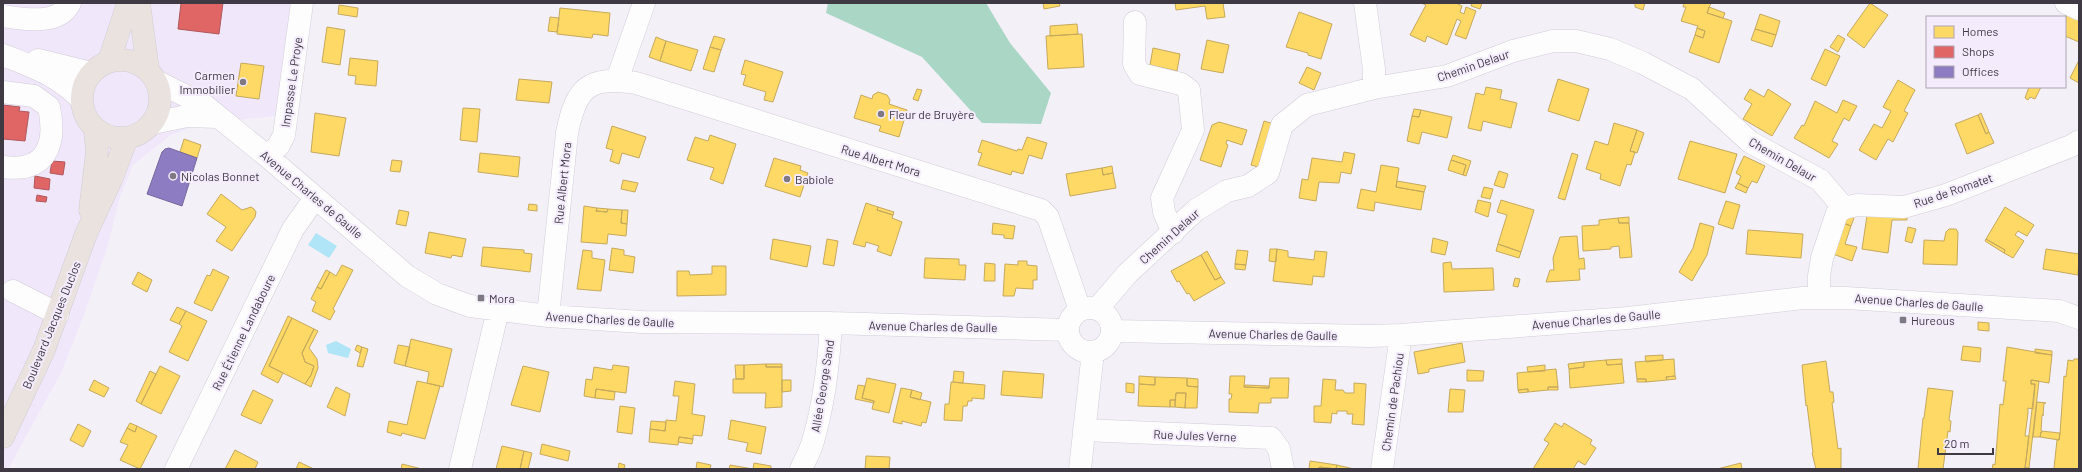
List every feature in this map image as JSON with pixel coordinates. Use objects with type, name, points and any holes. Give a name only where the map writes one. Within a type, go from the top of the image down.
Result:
[{"type":"main road","points":[[128,3],[100,67],[82,89],[81,99],[85,116],[95,130],[110,138],[127,138],[137,135],[153,123],[160,106],[160,90],[152,75],[139,3]]},
{"type":"main road","points":[[100,67],[128,60],[152,75]]},
{"type":"main road","name":"Boulevard Jacques Duclos","points":[[86,234],[98,152],[95,130]]},
{"type":"main road","name":"Boulevard Jacques Duclos","points":[[3,437],[44,350],[86,234],[111,180],[127,138]]},
{"type":"street","points":[[3,16],[44,20],[55,16],[70,3]]},
{"type":"street","name":"Impasse Le Proye","points":[[268,157],[279,145],[284,135],[302,3]]},
{"type":"street","points":[[617,80],[644,3]]},
{"type":"street","points":[[1365,3],[1374,69],[1374,88]]},
{"type":"street","points":[[2066,3],[2079,9]]},
{"type":"street","points":[[1135,22],[1134,64],[1140,74],[1181,84],[1189,90],[1193,130],[1162,198],[1164,212],[1173,234]]},
{"type":"street","name":"Chemin Delaur","points":[[1088,310],[1173,234],[1196,210],[1227,192],[1248,186],[1268,173],[1282,125],[1307,105],[1374,88],[1447,76],[1513,51],[1554,41],[1576,41],[1610,49],[1643,63],[1692,88],[1750,142],[1820,180],[1844,208]]},
{"type":"street","points":[[3,55],[100,67]]},
{"type":"street","points":[[3,55],[48,73],[67,85],[81,99]]},
{"type":"street","name":"Avenue Charles de Gaulle","points":[[152,75],[204,105],[268,157],[407,276],[437,294],[470,306],[548,316],[642,322],[831,323],[1068,330]]},
{"type":"street","name":"Rue Albert Mora","points":[[548,316],[567,133],[572,107],[582,92],[599,82],[617,80],[644,86],[1041,210],[1048,217],[1088,310]]},
{"type":"street","points":[[3,92],[34,96],[49,107],[53,123],[48,148],[43,158],[30,167],[16,169],[3,167]]},
{"type":"street","points":[[153,123],[187,116],[217,117]]},
{"type":"street","name":"Rue de Romatet","points":[[1844,208],[1857,205],[1904,207],[1939,197],[2071,146],[2079,141]]},
{"type":"street","name":"Rue Étienne Landaboure","points":[[176,469],[293,229],[315,198]]},
{"type":"street","points":[[1820,298],[1819,276],[1822,258],[1837,213],[1844,208]]},
{"type":"street","points":[[13,290],[58,314]]},
{"type":"street","name":"Avenue Charles de Gaulle","points":[[1112,331],[1401,335],[1628,318],[1784,299],[1820,298],[1846,298],[2058,311],[2079,318]]},
{"type":"street","points":[[460,469],[498,310]]},
{"type":"street","points":[[1088,310],[1108,318],[1112,331],[1109,341],[1103,348],[1093,352],[1087,352],[1076,347],[1072,342],[1068,330],[1074,315],[1088,310]]},
{"type":"street","name":"Allée George Sand","points":[[801,469],[813,441],[818,420],[825,381],[831,323]]},
{"type":"street","name":"Chemin de Pachiou","points":[[1382,469],[1401,335]]},
{"type":"street","points":[[1080,469],[1093,352]]},
{"type":"street","name":"Rue Jules Verne","points":[[1084,430],[1271,438],[1279,449],[1283,469]]},
{"type":"shaded area","points":[[3,3],[293,3],[275,116],[199,124],[171,135],[133,165],[120,197],[108,245],[85,312],[61,373],[8,469],[3,469]]},
{"type":"green space","points":[[828,3],[986,3],[1010,43],[1051,93],[1041,124],[982,123],[922,57],[826,13]]},
{"type":"water","points":[[316,233],[337,246],[329,258],[308,245]]},
{"type":"water","points":[[336,341],[351,349],[348,358],[328,353],[326,345]]},
{"type":"building: Homes","points":[[1043,3],[1059,3],[1060,6],[1044,9]]},
{"type":"building: Homes","points":[[1175,3],[1223,3],[1225,17],[1207,19],[1205,6],[1176,10]]},
{"type":"building: Homes","points":[[1421,3],[1456,3],[1462,6],[1460,12],[1464,14],[1466,7],[1476,11],[1466,39],[1455,35],[1461,21],[1457,19],[1447,45],[1427,36],[1425,42],[1410,35],[1426,5]]},
{"type":"building: Homes","points":[[1472,3],[1482,3],[1480,9],[1471,6]]},
{"type":"building: Homes","points":[[1635,3],[1645,3],[1643,10],[1635,7]]},
{"type":"building: Homes","points":[[1684,3],[1711,3],[1707,13],[1732,21],[1719,63],[1689,52],[1695,35],[1703,38],[1705,31],[1697,28],[1698,26],[1681,21],[1686,7],[1683,7]]},
{"type":"building: Homes","points":[[1870,3],[1888,15],[1864,48],[1847,35]]},
{"type":"building: Homes","points":[[339,5],[358,8],[357,17],[338,14]]},
{"type":"building: Homes","points":[[1709,7],[1725,13],[1723,18],[1707,13]]},
{"type":"building: Homes","points":[[560,8],[610,13],[608,36],[593,34],[592,38],[557,34]]},
{"type":"building: Homes","points":[[1299,12],[1332,24],[1321,59],[1308,55],[1308,53],[1286,47]]},
{"type":"building: Homes","points":[[1760,14],[1780,21],[1776,35],[1755,29]]},
{"type":"building: Homes","points":[[2066,14],[2079,18],[2079,42],[2066,36]]},
{"type":"building: Homes","points":[[550,17],[559,18],[557,32],[548,31]]},
{"type":"building: Homes","points":[[1077,24],[1078,34],[1050,36],[1050,26]]},
{"type":"building: Homes","points":[[327,27],[345,30],[340,65],[322,62]]},
{"type":"building: Homes","points":[[1697,28],[1705,31],[1703,38],[1695,35]]},
{"type":"building: Homes","points":[[1755,29],[1776,35],[1772,47],[1751,40]]},
{"type":"building: Homes","points":[[1082,34],[1084,67],[1048,69],[1046,36]]},
{"type":"building: Homes","points":[[1838,35],[1845,39],[1838,52],[1830,47]]},
{"type":"building: Homes","points":[[714,36],[725,39],[721,50],[710,47]]},
{"type":"building: Homes","points":[[656,37],[666,41],[660,61],[649,57]]},
{"type":"building: Homes","points":[[1207,40],[1229,45],[1223,73],[1201,69]]},
{"type":"building: Homes","points":[[666,41],[698,50],[691,71],[660,61]]},
{"type":"building: Homes","points":[[710,47],[721,50],[714,72],[703,69]]},
{"type":"building: Homes","points":[[1153,48],[1180,54],[1177,71],[1150,65]]},
{"type":"building: Homes","points":[[1825,49],[1840,56],[1826,86],[1811,79]]},
{"type":"building: Homes","points":[[350,58],[378,61],[376,86],[355,84],[356,76],[348,75]]},
{"type":"building: Homes","points":[[745,60],[783,72],[773,102],[764,100],[766,92],[743,85],[746,75],[741,74]]},
{"type":"building: Homes","points":[[2079,60],[2079,83],[2070,78]]},
{"type":"building: Homes","points":[[241,63],[264,66],[259,99],[236,96]]},
{"type":"building: Homes","points":[[1307,67],[1321,73],[1314,90],[1299,83]]},
{"type":"building: Homes","points":[[519,79],[552,82],[549,103],[516,100]]},
{"type":"building: Homes","points":[[1558,79],[1589,89],[1579,121],[1548,111]]},
{"type":"building: Homes","points":[[1898,80],[1915,90],[1904,111],[1908,113],[1893,142],[1888,139],[1876,160],[1859,150],[1874,124],[1882,128],[1891,111],[1883,107]]},
{"type":"building: Homes","points":[[1486,87],[1502,90],[1500,99],[1517,103],[1511,128],[1483,121],[1481,131],[1468,128],[1476,93],[1484,95]]},
{"type":"building: Homes","points":[[2029,88],[2040,88],[2035,99],[2030,97],[2028,100],[2025,98]]},
{"type":"building: Homes","points":[[917,89],[922,90],[918,101],[913,99]]},
{"type":"building: Homes","points":[[1750,89],[1764,97],[1768,89],[1791,104],[1772,136],[1743,119],[1752,104],[1744,99]]},
{"type":"building: Homes","name":"Fleur de Bruyère","points":[[878,92],[887,95],[890,100],[889,104],[907,110],[899,137],[879,131],[881,126],[854,118],[861,95],[872,99],[873,95]]},
{"type":"building: Homes","points":[[1843,100],[1857,106],[1849,121],[1844,118],[1832,141],[1838,144],[1829,158],[1794,138],[1802,125],[1804,126],[1815,101],[1837,113]]},
{"type":"building: Homes","points":[[463,108],[480,109],[477,142],[460,140]]},
{"type":"building: Homes","points":[[1414,109],[1421,110],[1419,117],[1412,116]]},
{"type":"building: Homes","points":[[1421,110],[1452,117],[1447,138],[1422,132],[1419,144],[1407,141],[1412,116],[1419,117]]},
{"type":"building: Homes","points":[[315,113],[346,118],[339,156],[311,152]]},
{"type":"building: Homes","points":[[1981,113],[1989,132],[1986,134],[1978,115]]},
{"type":"building: Homes","points":[[1978,115],[1986,134],[1989,132],[1994,143],[1967,154],[1955,124]]},
{"type":"building: Homes","points":[[1264,121],[1274,124],[1262,168],[1251,165]]},
{"type":"building: Homes","points":[[1219,122],[1247,130],[1242,145],[1227,140],[1226,144],[1228,145],[1221,167],[1200,160],[1212,125]]},
{"type":"building: Homes","points":[[1614,123],[1637,130],[1630,151],[1635,152],[1631,165],[1627,164],[1620,186],[1600,179],[1601,174],[1586,169],[1595,141],[1608,145]]},
{"type":"building: Homes","points":[[612,126],[646,137],[639,158],[622,153],[619,164],[610,161],[613,150],[606,148]]},
{"type":"building: Homes","points":[[1637,130],[1644,133],[1637,153],[1630,151]]},
{"type":"building: Homes","points":[[710,135],[736,144],[723,184],[710,179],[714,168],[687,160],[695,137],[708,141]]},
{"type":"building: Homes","points":[[1027,137],[1047,143],[1042,159],[1029,155],[1023,174],[1012,171],[1011,175],[978,165],[982,153],[978,152],[982,140],[1017,151],[1018,149],[1022,150]]},
{"type":"building: Homes","points":[[184,139],[201,145],[197,158],[180,152]]},
{"type":"building: Homes","points":[[1690,141],[1737,154],[1725,193],[1678,179]]},
{"type":"building: Homes","points":[[1344,152],[1355,154],[1351,174],[1341,172],[1339,183],[1319,182],[1316,201],[1299,198],[1302,179],[1308,180],[1312,158],[1342,162]]},
{"type":"building: Homes","points":[[480,153],[520,157],[518,177],[478,172]]},
{"type":"building: Homes","points":[[1572,153],[1578,155],[1565,200],[1558,198]]},
{"type":"building: Homes","points":[[1453,155],[1471,161],[1466,176],[1463,175],[1466,165],[1451,160]]},
{"type":"building: Homes","points":[[1744,156],[1765,166],[1757,183],[1752,181],[1748,188],[1738,183],[1741,176],[1736,173]]},
{"type":"building: Homes","name":"Babiole","points":[[774,158],[801,166],[800,170],[808,173],[800,197],[765,186]]},
{"type":"building: Homes","points":[[392,160],[402,161],[400,172],[390,171]]},
{"type":"building: Homes","points":[[1451,160],[1466,165],[1463,175],[1448,170]]},
{"type":"building: Homes","points":[[1381,165],[1399,168],[1396,187],[1424,192],[1421,210],[1375,202],[1374,211],[1357,208],[1361,189],[1376,192]]},
{"type":"building: Homes","points":[[1112,166],[1113,173],[1103,175],[1102,168]]},
{"type":"building: Homes","points":[[1102,168],[1103,175],[1113,173],[1116,188],[1070,196],[1066,174]]},
{"type":"building: Homes","points":[[1499,171],[1508,174],[1504,188],[1494,185]]},
{"type":"building: Homes","points":[[623,180],[638,183],[635,192],[621,189]]},
{"type":"building: Homes","points":[[1397,181],[1426,186],[1424,192],[1396,187]]},
{"type":"building: Homes","points":[[1738,183],[1748,188],[1746,193],[1735,188]]},
{"type":"building: Homes","points":[[1484,187],[1493,189],[1490,199],[1481,197]]},
{"type":"building: Homes","points":[[221,194],[242,210],[251,207],[256,212],[255,217],[232,251],[216,241],[226,227],[207,214]]},
{"type":"building: Homes","points":[[1478,200],[1491,203],[1488,217],[1475,212]]},
{"type":"building: Homes","points":[[1501,200],[1534,210],[1521,252],[1498,244],[1507,215],[1497,212]]},
{"type":"building: Homes","points":[[1726,201],[1740,205],[1733,229],[1718,224]]},
{"type":"building: Homes","points":[[866,203],[878,207],[877,210],[893,215],[892,218],[902,222],[891,256],[877,251],[879,246],[866,242],[865,247],[853,244]]},
{"type":"building: Homes","points":[[529,204],[537,205],[537,211],[528,210]]},
{"type":"building: Homes","points":[[584,206],[597,208],[596,211],[607,212],[608,209],[622,210],[621,223],[627,224],[626,236],[608,234],[607,244],[581,242]]},
{"type":"building: Homes","points":[[878,207],[894,212],[893,215],[877,210]]},
{"type":"building: Homes","points":[[2005,207],[2034,225],[2027,236],[2018,231],[2015,235],[2024,241],[2013,258],[2004,253],[2005,250],[1986,239]]},
{"type":"building: Homes","points":[[597,208],[608,209],[607,212],[596,211]]},
{"type":"building: Homes","points":[[1868,209],[1907,211],[1907,220],[1892,220],[1888,253],[1862,249]]},
{"type":"building: Homes","points":[[399,210],[409,212],[406,226],[396,224]]},
{"type":"building: Homes","points":[[622,210],[628,210],[627,224],[621,223]]},
{"type":"building: Homes","points":[[1848,215],[1854,218],[1851,226],[1843,223]]},
{"type":"building: Homes","points":[[1629,217],[1629,223],[1619,223],[1618,218]]},
{"type":"building: Homes","points":[[1618,218],[1619,223],[1629,223],[1632,257],[1620,258],[1619,246],[1611,247],[1611,249],[1583,251],[1582,226],[1599,225],[1599,220]]},
{"type":"building: Homes","points":[[993,223],[1015,226],[1013,239],[1004,238],[1004,235],[992,234]]},
{"type":"building: Homes","points":[[1700,223],[1714,227],[1707,255],[1692,281],[1679,272],[1693,248]]},
{"type":"building: Homes","points":[[1843,223],[1851,226],[1845,244],[1857,247],[1852,261],[1833,254]]},
{"type":"building: Homes","points":[[1908,227],[1916,229],[1912,243],[1905,241]]},
{"type":"building: Homes","points":[[1949,229],[1956,229],[1958,232],[1957,265],[1923,264],[1924,240],[1944,241],[1946,232]]},
{"type":"building: Homes","points":[[1748,230],[1803,234],[1801,258],[1746,254]]},
{"type":"building: Homes","points":[[429,232],[466,239],[462,257],[452,255],[451,258],[425,253]]},
{"type":"building: Homes","points":[[1577,236],[1579,259],[1584,258],[1585,269],[1579,269],[1580,280],[1546,282],[1550,270],[1554,270],[1553,258],[1560,237]]},
{"type":"building: Homes","points":[[1433,238],[1448,242],[1445,255],[1431,252]]},
{"type":"building: Homes","points":[[773,239],[811,246],[807,267],[770,259]]},
{"type":"building: Homes","points":[[827,239],[838,241],[834,266],[823,264]]},
{"type":"building: Homes","points":[[1986,239],[2005,250],[2004,253],[1985,241]]},
{"type":"building: Homes","points":[[1498,244],[1521,252],[1519,258],[1496,251]]},
{"type":"building: Homes","points":[[483,247],[524,250],[524,253],[532,254],[530,272],[481,266]]},
{"type":"building: Homes","points":[[612,248],[624,250],[624,255],[635,257],[633,273],[609,270]]},
{"type":"building: Homes","points":[[1270,249],[1277,249],[1276,262],[1269,261]]},
{"type":"building: Homes","points":[[1277,249],[1288,251],[1288,257],[1314,260],[1315,251],[1327,252],[1324,277],[1313,276],[1312,285],[1273,281]]},
{"type":"building: Homes","points":[[2046,249],[2079,254],[2078,275],[2043,269]]},
{"type":"building: Homes","points":[[583,250],[592,251],[592,258],[605,260],[601,291],[577,289]]},
{"type":"building: Homes","points":[[1237,250],[1248,251],[1246,265],[1235,264]]},
{"type":"building: Homes","points":[[1207,251],[1221,277],[1215,280],[1201,255]]},
{"type":"building: Homes","points":[[1201,255],[1215,280],[1221,277],[1225,283],[1194,301],[1189,293],[1187,294],[1179,281],[1177,282],[1171,271]]},
{"type":"building: Homes","points":[[925,258],[959,259],[959,265],[966,265],[965,280],[924,278]]},
{"type":"building: Homes","points":[[1018,261],[1027,261],[1027,265],[1037,266],[1037,280],[1033,280],[1033,289],[1016,288],[1014,296],[1003,296],[1005,264],[1018,265]]},
{"type":"building: Homes","points":[[1451,262],[1452,269],[1493,268],[1494,290],[1444,292],[1443,263]]},
{"type":"building: Homes","points":[[985,263],[995,264],[995,281],[984,281]]},
{"type":"building: Homes","points":[[1235,264],[1246,265],[1245,270],[1235,269]]},
{"type":"building: Homes","points":[[342,265],[353,270],[333,309],[335,311],[330,320],[312,311],[316,302],[311,299],[317,287],[321,289],[330,272],[336,276]]},
{"type":"building: Homes","points":[[712,266],[726,266],[726,295],[677,296],[677,271],[689,271],[690,275],[712,274]]},
{"type":"building: Homes","points":[[213,269],[229,277],[212,311],[194,303],[207,275],[210,276]]},
{"type":"building: Homes","points":[[326,270],[330,272],[321,289],[317,287]]},
{"type":"building: Homes","points":[[138,272],[152,280],[147,292],[132,284]]},
{"type":"building: Homes","points":[[1515,278],[1520,279],[1518,287],[1513,286]]},
{"type":"building: Homes","points":[[177,307],[186,311],[179,324],[170,320]]},
{"type":"building: Homes","points":[[186,311],[207,321],[188,361],[169,352],[182,326],[179,324]]},
{"type":"building: Homes","points":[[288,316],[292,318],[269,366],[283,373],[278,383],[261,374]]},
{"type":"building: Homes","points":[[292,318],[314,329],[302,353],[305,362],[314,366],[311,375],[305,384],[269,366]]},
{"type":"building: Homes","points":[[1978,322],[1989,323],[1989,331],[1978,330]]},
{"type":"building: Homes","points":[[314,329],[318,331],[309,348],[317,359],[318,368],[311,387],[305,384],[311,375],[314,366],[305,362],[302,353]]},
{"type":"building: Homes","points":[[411,339],[452,349],[443,387],[427,383],[429,372],[405,366]]},
{"type":"building: Homes","points":[[1462,343],[1465,362],[1429,369],[1429,372],[1418,374],[1414,352]]},
{"type":"building: Homes","points":[[357,345],[362,347],[360,353],[355,350]]},
{"type":"building: Homes","points":[[398,345],[410,347],[405,366],[394,363]]},
{"type":"building: Homes","points":[[1963,346],[1981,348],[1980,362],[1961,360]]},
{"type":"building: Homes","points":[[362,347],[368,349],[363,367],[357,366]]},
{"type":"building: Homes","points":[[2007,347],[2052,355],[2049,383],[2031,380],[2031,384],[2035,384],[2033,409],[2028,408],[2025,436],[2029,436],[2025,468],[2034,469],[1992,469],[1993,464],[1995,465],[2000,404],[2003,405],[2006,381],[2003,381]]},
{"type":"building: Homes","points":[[2035,349],[2052,351],[2052,355],[2035,353]]},
{"type":"building: Homes","points":[[1663,355],[1663,360],[1646,362],[1645,356]]},
{"type":"building: Homes","points":[[1622,359],[1622,364],[1607,365],[1606,360]]},
{"type":"building: Homes","points":[[1674,359],[1675,376],[1666,377],[1667,380],[1646,382],[1646,379],[1637,379],[1635,362]]},
{"type":"building: Homes","points":[[2074,359],[2079,359],[2079,469],[2056,469],[2054,468],[2057,440],[2059,440],[2060,433],[2064,376],[2066,377],[2068,360],[2073,361]]},
{"type":"building: Homes","points":[[1606,360],[1607,365],[1622,364],[1624,383],[1570,388],[1569,369],[1584,367],[1584,362]]},
{"type":"building: Homes","points":[[1826,361],[1830,392],[1833,392],[1834,402],[1832,403],[1838,449],[1841,448],[1841,469],[1816,469],[1812,453],[1802,365]]},
{"type":"building: Homes","points":[[1584,362],[1584,367],[1569,369],[1568,364]]},
{"type":"building: Homes","points":[[766,364],[782,364],[782,367],[766,367]]},
{"type":"building: Homes","points":[[766,364],[766,367],[782,367],[782,407],[765,408],[766,393],[733,393],[733,379],[744,379],[744,365]]},
{"type":"building: Homes","points":[[613,365],[629,367],[626,393],[596,389],[595,398],[584,396],[586,379],[592,380],[594,367],[612,370]]},
{"type":"building: Homes","points":[[735,365],[744,365],[744,379],[736,379]]},
{"type":"building: Homes","points":[[1545,365],[1545,371],[1528,372],[1527,367]]},
{"type":"building: Homes","points":[[160,366],[180,376],[161,414],[141,404]]},
{"type":"building: Homes","points":[[523,366],[549,372],[540,412],[511,405]]},
{"type":"building: Homes","points":[[1556,369],[1558,387],[1548,387],[1548,390],[1528,392],[1528,389],[1518,390],[1517,373]]},
{"type":"building: Homes","points":[[1467,370],[1484,371],[1483,381],[1467,381]]},
{"type":"building: Homes","points":[[150,371],[156,374],[141,404],[136,401]]},
{"type":"building: Homes","points":[[954,371],[964,372],[963,383],[953,382]]},
{"type":"building: Homes","points":[[1003,371],[1044,374],[1042,398],[1001,395]]},
{"type":"building: Homes","points":[[1139,376],[1155,377],[1155,385],[1139,384]]},
{"type":"building: Homes","points":[[1230,376],[1245,376],[1244,387],[1269,388],[1270,378],[1289,378],[1288,398],[1271,398],[1271,403],[1259,403],[1258,413],[1229,412],[1229,399],[1231,399],[1232,394],[1229,394]]},
{"type":"building: Homes","points":[[1675,376],[1676,379],[1667,380],[1666,377]]},
{"type":"building: Homes","points":[[1155,377],[1187,378],[1187,386],[1198,387],[1197,408],[1185,408],[1186,393],[1176,393],[1175,400],[1170,400],[1170,407],[1138,406],[1139,384],[1155,385]]},
{"type":"building: Homes","points":[[867,378],[896,384],[889,413],[872,409],[874,401],[862,398]]},
{"type":"building: Homes","points":[[1187,378],[1198,379],[1198,387],[1187,386]]},
{"type":"building: Homes","points":[[1323,379],[1336,380],[1335,390],[1343,390],[1345,393],[1354,393],[1354,383],[1366,384],[1364,425],[1352,424],[1353,414],[1347,414],[1347,411],[1337,411],[1337,414],[1332,413],[1331,423],[1314,422],[1314,406],[1321,406]]},
{"type":"building: Homes","points":[[1637,379],[1646,379],[1646,382],[1637,382]]},
{"type":"building: Homes","points":[[94,380],[109,388],[104,397],[89,390]]},
{"type":"building: Homes","points":[[782,380],[791,380],[791,391],[782,392]]},
{"type":"building: Homes","points":[[2031,380],[2039,381],[2029,468],[2025,468],[2035,384],[2031,384]]},
{"type":"building: Homes","points":[[417,381],[440,386],[425,439],[402,433],[401,436],[387,432],[389,421],[407,425]]},
{"type":"building: Homes","points":[[675,381],[695,384],[692,414],[705,416],[702,436],[693,435],[693,439],[679,437],[678,445],[649,442],[650,429],[665,431],[666,420],[676,421],[679,396],[673,396]]},
{"type":"building: Homes","points":[[951,382],[985,385],[984,399],[972,398],[972,401],[968,401],[967,406],[963,406],[962,421],[944,420],[945,404],[949,404]]},
{"type":"building: Homes","points":[[1126,383],[1134,384],[1134,393],[1126,392]]},
{"type":"building: Homes","points":[[858,385],[865,386],[862,398],[874,401],[874,403],[855,399]]},
{"type":"building: Homes","points":[[1245,385],[1269,386],[1269,388],[1244,387]]},
{"type":"building: Homes","points":[[336,387],[350,394],[345,416],[327,407]]},
{"type":"building: Homes","points":[[1548,387],[1558,387],[1558,390],[1548,390]]},
{"type":"building: Homes","points":[[901,388],[912,390],[910,397],[931,402],[926,423],[922,422],[921,426],[902,421],[902,424],[893,422]]},
{"type":"building: Homes","points":[[1928,388],[1953,391],[1949,420],[1951,421],[1950,432],[1948,431],[1943,469],[1918,469],[1923,418]]},
{"type":"building: Homes","points":[[596,389],[615,392],[614,400],[595,398]]},
{"type":"building: Homes","points":[[1450,389],[1465,390],[1463,412],[1448,412]]},
{"type":"building: Homes","points":[[1528,389],[1528,392],[1519,393],[1518,390]]},
{"type":"building: Homes","points":[[253,390],[273,400],[261,424],[241,415]]},
{"type":"building: Homes","points":[[912,390],[922,393],[920,400],[910,397]]},
{"type":"building: Homes","points":[[1176,393],[1186,393],[1185,408],[1175,407]]},
{"type":"building: Homes","points":[[1170,400],[1175,400],[1175,407],[1170,407]]},
{"type":"building: Homes","points":[[2037,402],[2046,403],[2044,403],[2042,415],[2042,432],[2040,437],[2033,437]]},
{"type":"building: Homes","points":[[620,406],[635,408],[632,434],[617,432]]},
{"type":"building: Homes","points":[[731,420],[766,427],[761,454],[746,451],[748,443],[728,439]]},
{"type":"building: Homes","points":[[651,421],[666,422],[665,431],[650,429]]},
{"type":"building: Homes","points":[[130,423],[137,426],[135,432],[127,428]]},
{"type":"building: Homes","points":[[1555,423],[1562,427],[1564,423],[1592,440],[1590,444],[1596,448],[1585,465],[1578,461],[1573,469],[1533,469],[1549,443],[1544,440]]},
{"type":"building: Homes","points":[[78,424],[91,431],[83,447],[70,440]]},
{"type":"building: Homes","points":[[137,426],[157,436],[140,469],[120,460],[128,445],[120,442],[127,428],[135,432]]},
{"type":"building: Homes","points":[[2041,431],[2060,433],[2059,440],[2040,437]]},
{"type":"building: Homes","points":[[679,437],[693,439],[692,444],[678,442]]},
{"type":"building: Homes","points":[[542,444],[570,451],[568,461],[540,454]]},
{"type":"building: Homes","points":[[502,446],[524,451],[520,469],[496,469]]},
{"type":"building: Homes","points":[[235,450],[258,462],[255,469],[225,469]]},
{"type":"building: Homes","points":[[524,451],[532,453],[528,469],[520,469]]},
{"type":"building: Homes","points":[[866,456],[890,457],[889,469],[865,469]]},
{"type":"building: Homes","points":[[1310,461],[1337,465],[1336,469],[1320,467],[1317,469],[1309,469]]},
{"type":"building: Homes","points":[[299,462],[314,469],[296,469]]},
{"type":"building: Homes","points":[[697,462],[711,465],[710,469],[696,469]]},
{"type":"building: Homes","points":[[619,463],[625,465],[624,469],[618,469]]},
{"type":"building: Homes","points":[[754,463],[771,466],[771,469],[753,469]]},
{"type":"building: Homes","points":[[1741,463],[1742,469],[1717,469]]},
{"type":"building: Homes","points":[[402,464],[422,469],[401,469]]},
{"type":"building: Homes","points":[[730,465],[753,469],[729,469]]},
{"type":"building: Homes","points":[[1337,465],[1354,469],[1336,469]]},
{"type":"building: Homes","points":[[1320,467],[1336,469],[1317,469]]},
{"type":"building: Shops","points":[[181,3],[223,3],[219,34],[178,29]]},
{"type":"building: Shops","points":[[3,105],[20,107],[19,111],[29,112],[25,141],[3,139]]},
{"type":"building: Shops","points":[[52,161],[65,162],[63,175],[50,173]]},
{"type":"building: Shops","points":[[35,176],[50,179],[49,190],[34,188]]},
{"type":"building: Shops","points":[[37,195],[47,197],[46,202],[36,201]]},
{"type":"building: Offices","name":"Nicolas Bonnet","points":[[169,148],[197,158],[182,206],[147,194],[162,152]]},
{"type":"place","name":"Carmen Immobilier","points":[[243,82]]},
{"type":"place","name":"Fleur de Bruyère","points":[[881,114]]},
{"type":"place","name":"Nicolas Bonnet","points":[[173,176]]},
{"type":"place","name":"Babiole","points":[[787,179]]},
{"type":"place","name":"Mora","points":[[481,298]]},
{"type":"place","name":"Hureous","points":[[1903,320]]}]
